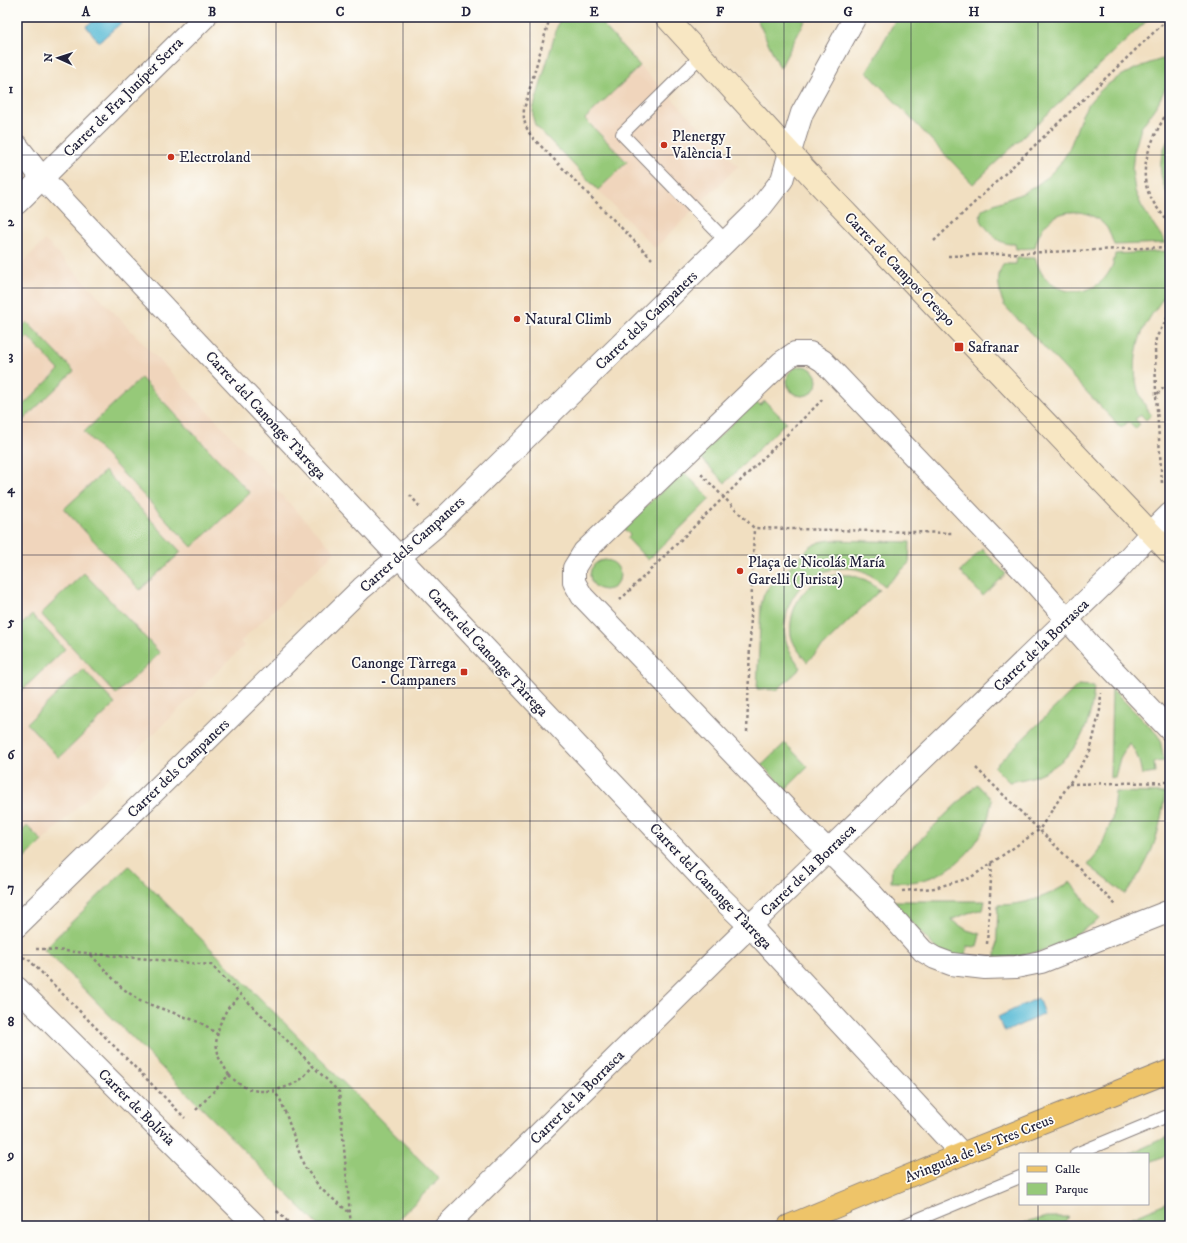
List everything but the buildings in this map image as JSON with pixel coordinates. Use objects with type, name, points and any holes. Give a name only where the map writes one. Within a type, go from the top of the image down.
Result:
[{"type":"main road","name":"Avinguda de les Tres Creus","points":[[789,1226],[962,1154],[1170,1071]]},
{"type":"street","name":"Carrer de Fra Juníper Serra","points":[[17,203],[204,17]]},
{"type":"street","name":"Carrer de Campos Crespo","points":[[666,17],[790,152],[1170,553]]},
{"type":"street","name":"Carrer dels Campaners","points":[[17,926],[356,593],[436,526],[761,207],[782,180],[802,113],[855,17]]},
{"type":"street","name":"Carrer del Canonge Tàrrega","points":[[17,146],[42,178],[718,895],[750,926],[962,1154]]},
{"type":"street","points":[[1170,730],[1102,658],[1036,584],[842,381],[822,361],[810,354],[795,353],[782,362],[584,552],[574,568],[574,582],[582,596],[795,818],[871,894],[923,951],[935,958],[952,964],[985,968],[1016,967],[1042,962],[1170,910]]},
{"type":"street","name":"Carrer de la Borrasca","points":[[446,1226],[750,926],[1113,575],[1151,532],[1170,514]]},
{"type":"street","name":"Carrer de Bolívia","points":[[17,988],[256,1226]]},
{"type":"lane","points":[[702,56],[622,134],[726,241]]},
{"type":"lane","points":[[1078,1153],[1170,1115]]},
{"type":"lane","points":[[902,1226],[1019,1177]]},
{"type":"path","points":[[550,17],[524,109],[523,120],[526,129],[532,137],[652,259]]},
{"type":"path","points":[[934,241],[1170,17]]},
{"type":"path","points":[[1164,23],[1170,29]]},
{"type":"path","points":[[1170,107],[1153,140],[1146,160],[1144,179],[1149,194],[1170,224]]},
{"type":"path","points":[[948,256],[1170,246]]},
{"type":"path","points":[[1162,483],[1156,395],[1155,347],[1156,338],[1170,313]]},
{"type":"path","points":[[602,617],[842,381]]},
{"type":"path","points":[[1156,395],[1170,382]]},
{"type":"path","points":[[683,457],[754,528],[988,534]]},
{"type":"path","points":[[746,767],[754,528]]},
{"type":"path","points":[[871,894],[934,888],[970,878],[1039,830],[1090,752],[1100,710],[1102,658]]},
{"type":"path","points":[[976,768],[1136,924]]},
{"type":"path","points":[[1069,784],[1170,782]]},
{"type":"path","points":[[985,968],[992,862]]},
{"type":"path","points":[[36,949],[211,965],[339,1092],[351,1226]]},
{"type":"path","points":[[91,954],[121,987],[140,1001],[191,1019],[218,1035]]},
{"type":"path","points":[[17,955],[28,959],[185,1118]]},
{"type":"path","points":[[241,995],[227,1009],[219,1026],[216,1043],[219,1058],[229,1075],[237,1083],[248,1089],[257,1091],[289,1087],[301,1079],[313,1066]]},
{"type":"path","points":[[196,1110],[229,1075]]},
{"type":"path","points":[[274,1090],[280,1099],[304,1166],[321,1189],[350,1213]]},
{"type":"path","points":[[275,1209],[292,1226]]},
{"type":"shaded area","name":"Plenergy València I","points":[[640,66],[738,166],[655,248],[598,190],[627,162],[585,119]]},
{"type":"shaded area","points":[[45,240],[274,481],[271,484],[335,552],[240,642],[244,646],[17,866],[17,268]]},
{"type":"green space","points":[[560,17],[596,17],[640,66],[585,119],[627,162],[598,190],[535,125],[533,118],[533,110]]},
{"type":"green space","points":[[756,17],[807,17],[780,68]]},
{"type":"green space","points":[[897,17],[1151,17],[973,184],[867,72]]},
{"type":"green space","points":[[1166,58],[1166,87],[1158,103],[1141,128],[1134,152],[1132,170],[1135,191],[1142,207],[1166,243],[1114,245],[1107,228],[1101,222],[1094,217],[1078,212],[1061,214],[1047,223],[1039,235],[1035,248],[1016,249],[1015,244],[1004,243],[995,237],[982,221],[980,215],[983,209],[1027,191],[1052,173],[1065,156],[1072,143],[1082,115],[1097,94],[1107,85],[1141,66]]},
{"type":"green space","points":[[1170,137],[1170,199],[1161,175],[1161,160]]},
{"type":"green space","points":[[1169,251],[1171,275],[1169,287],[1141,335],[1136,353],[1135,372],[1138,390],[1151,415],[1146,420],[1141,415],[1135,419],[1140,424],[1135,429],[1128,422],[1121,428],[1004,305],[999,289],[1001,268],[1004,264],[1016,264],[1017,258],[1035,258],[1043,275],[1054,286],[1071,291],[1080,291],[1097,285],[1104,279],[1111,268],[1115,254]]},
{"type":"green space","points":[[27,322],[74,371],[17,426],[17,411],[59,370],[28,337],[17,347],[17,332]]},
{"type":"green space","points":[[802,366],[813,370],[817,381],[813,392],[802,396],[791,392],[787,381],[791,370]]},
{"type":"green space","points":[[141,378],[250,493],[192,547],[84,432]]},
{"type":"green space","points":[[755,401],[760,405],[765,401],[786,422],[725,483],[699,456]]},
{"type":"green space","points":[[105,471],[181,552],[140,590],[64,509]]},
{"type":"green space","points":[[683,471],[710,499],[648,560],[627,538],[630,535],[623,528]]},
{"type":"green space","points":[[831,540],[910,542],[909,563],[885,586],[871,576],[856,569],[832,569],[811,578],[802,586],[789,605],[784,629],[789,648],[794,659],[801,668],[777,690],[757,689],[761,605],[764,594],[767,589],[809,548],[819,542]]},
{"type":"green space","points":[[982,549],[1006,574],[983,596],[960,572]]},
{"type":"green space","points":[[605,560],[616,564],[620,575],[616,586],[605,590],[594,586],[590,575],[594,564]]},
{"type":"green space","points":[[84,573],[160,653],[116,694],[41,614]]},
{"type":"green space","points":[[834,575],[851,575],[866,580],[880,590],[807,662],[795,646],[792,639],[792,616],[796,604],[803,593],[813,584]]},
{"type":"green space","points":[[32,615],[65,649],[17,695],[17,629]]},
{"type":"green space","points":[[83,669],[115,704],[59,758],[27,723]]},
{"type":"green space","points":[[1078,685],[1094,686],[1092,706],[1087,723],[1071,752],[1059,763],[1045,771],[1028,778],[1009,782],[994,767]]},
{"type":"green space","points":[[1112,689],[1156,733],[1160,739],[1164,761],[1154,762],[1155,773],[1142,775],[1138,758],[1129,743],[1120,758],[1115,777],[1110,778]]},
{"type":"green space","points":[[785,743],[808,767],[786,789],[762,765]]},
{"type":"green space","points":[[977,784],[992,800],[985,826],[974,845],[967,853],[951,867],[932,877],[914,882],[891,882],[892,867]]},
{"type":"green space","points":[[1115,792],[1165,793],[1160,822],[1152,851],[1148,860],[1125,894],[1088,865],[1099,852],[1112,820]]},
{"type":"green space","points":[[27,826],[42,841],[17,866],[17,837]]},
{"type":"green space","points":[[129,866],[439,1179],[391,1226],[319,1226],[44,949]]},
{"type":"green space","points":[[1070,882],[1100,919],[1068,939],[1051,947],[1025,955],[996,959],[998,905],[1027,902],[1045,896]]},
{"type":"green space","points":[[892,901],[985,901],[983,909],[951,920],[967,930],[980,934],[977,947],[967,946],[966,957],[939,952]]},
{"type":"green space","points":[[1170,1136],[1170,1153],[1149,1163],[1149,1153],[1131,1153]]},
{"type":"green space","points":[[1170,1201],[1170,1226],[1112,1226]]},
{"type":"green space","points":[[1046,1217],[1069,1217],[1060,1226],[1015,1226]]},
{"type":"water","points":[[99,17],[128,17],[99,42],[86,26]]},
{"type":"water","points":[[1038,998],[1044,1014],[1005,1032],[998,1017]]},
{"type":"place","name":"Plenergy València I","points":[[664,145]]},
{"type":"place","name":"Electroland","points":[[171,157]]},
{"type":"place","name":"Natural Climb","points":[[517,319]]},
{"type":"place","name":"Safranar","points":[[959,347]]},
{"type":"place","name":"Plaça de Nicolás María Garelli (Jurista)","points":[[740,571]]},
{"type":"place","name":"Canonge Tàrrega - Campaners","points":[[464,672]]}]
